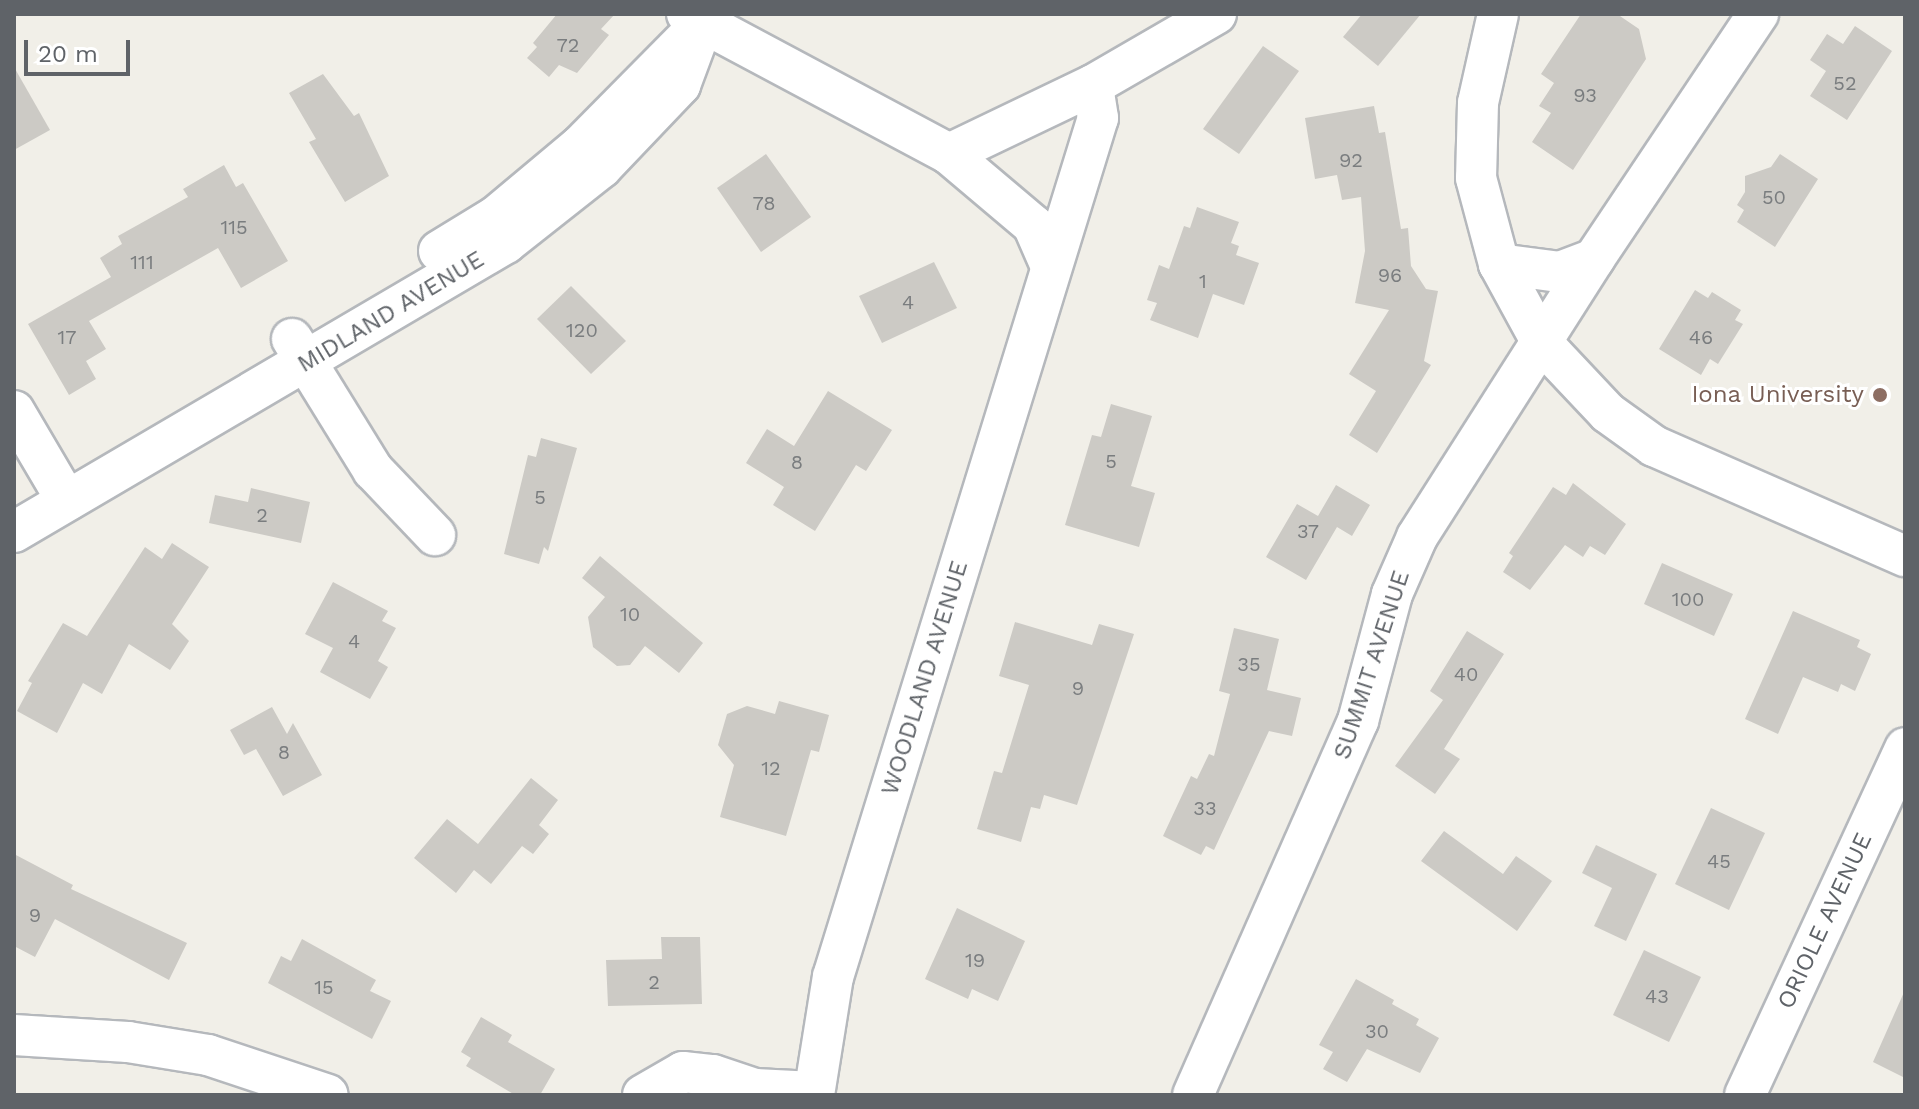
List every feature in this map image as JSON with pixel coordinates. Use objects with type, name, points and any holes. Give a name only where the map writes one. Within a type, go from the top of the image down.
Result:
[{"type":"street","points":[[949,154],[1093,85],[1216,14]]},
{"type":"street","points":[[1498,14],[1475,140],[1476,178],[1499,264],[1542,343],[1608,413],[1654,446],[1905,556]]},
{"type":"street","name":"SUMMIT AVENUE","points":[[1193,1095],[1358,721],[1392,594],[1417,537],[1594,259],[1758,14]]},
{"type":"street","points":[[699,17],[949,154],[1033,225],[1050,264]]},
{"type":"street","name":"MIDLAND AVENUE","points":[[14,532],[60,489],[299,351],[495,217],[580,146],[699,17]]},
{"type":"street","name":"WOODLAND AVENUE","points":[[814,1094],[833,977],[1036,327],[1050,264],[1098,118],[1093,85]]},
{"type":"street","points":[[1499,264],[1560,272],[1594,259]]},
{"type":"street","points":[[299,351],[373,470],[435,535]]},
{"type":"street","points":[[14,411],[60,489]]},
{"type":"street","name":"MIDLAND AVENUE","points":[[14,500],[60,489]]},
{"type":"street","name":"ORIOLE AVENUE","points":[[1745,1095],[1905,748]]},
{"type":"street","points":[[14,1035],[128,1042],[208,1055],[328,1095]]},
{"type":"street","points":[[643,1095],[683,1072],[713,1075],[755,1089],[814,1094]]},
{"type":"building","points":[[557,14],[615,14],[601,29],[609,35],[577,73],[559,65],[549,77],[527,58],[537,47],[533,43]]},
{"type":"building","points":[[1362,14],[1421,14],[1378,66],[1343,37]]},
{"type":"building","points":[[1581,14],[1617,14],[1639,29],[1646,59],[1573,170],[1532,142],[1551,113],[1539,106],[1554,83],[1541,74]]},
{"type":"building","points":[[1855,26],[1892,51],[1847,120],[1810,96],[1826,71],[1810,60],[1827,34],[1843,44]]},
{"type":"building","points":[[1263,46],[1299,71],[1239,154],[1203,129]]},
{"type":"building","points":[[14,67],[50,130],[14,150]]},
{"type":"building","points":[[323,74],[354,116],[359,113],[389,176],[345,202],[309,142],[316,139],[289,93]]},
{"type":"building","points":[[1374,106],[1379,133],[1385,132],[1401,229],[1408,228],[1411,266],[1426,289],[1438,291],[1424,361],[1431,365],[1377,453],[1349,435],[1376,391],[1349,374],[1389,310],[1355,303],[1365,251],[1361,197],[1342,200],[1337,175],[1315,179],[1305,118]]},
{"type":"building","points":[[766,154],[811,217],[761,252],[717,188]]},
{"type":"building","points":[[1780,154],[1818,179],[1775,247],[1737,222],[1744,210],[1737,205],[1745,192],[1745,176],[1771,167]]},
{"type":"building","points":[[224,165],[236,187],[243,183],[288,261],[241,288],[218,248],[89,321],[106,349],[86,361],[96,379],[69,395],[28,324],[111,277],[100,258],[122,244],[118,236],[188,197],[183,189]]},
{"type":"building","points":[[1197,207],[1239,222],[1231,243],[1239,246],[1236,255],[1259,263],[1244,305],[1213,294],[1198,338],[1150,320],[1157,303],[1147,300],[1159,265],[1169,269],[1184,226],[1190,228]]},
{"type":"building","points":[[934,262],[957,308],[882,343],[859,296]]},
{"type":"building","points":[[571,286],[626,341],[591,374],[537,319]]},
{"type":"building","points":[[1695,290],[1708,298],[1712,292],[1741,310],[1735,320],[1743,324],[1718,364],[1710,359],[1701,375],[1659,349]]},
{"type":"building","points":[[828,391],[892,430],[866,471],[856,465],[815,531],[773,505],[784,487],[746,463],[767,429],[794,446]]},
{"type":"building","points":[[1111,404],[1152,416],[1131,486],[1155,493],[1139,547],[1065,525],[1092,435],[1101,437]]},
{"type":"building","points":[[541,438],[577,448],[548,551],[544,547],[539,564],[504,554],[528,455],[536,457]]},
{"type":"building","points":[[1573,483],[1626,524],[1605,555],[1590,546],[1583,557],[1565,545],[1530,590],[1503,572],[1513,556],[1509,553],[1553,487],[1566,495]]},
{"type":"building","points":[[1336,485],[1370,505],[1352,536],[1337,527],[1306,580],[1266,557],[1297,504],[1318,516]]},
{"type":"building","points":[[251,488],[310,502],[301,543],[209,523],[215,495],[248,502]]},
{"type":"building","points":[[172,543],[209,567],[172,624],[189,641],[170,670],[129,644],[102,694],[83,683],[57,733],[17,711],[32,683],[28,681],[63,623],[87,636],[145,547],[162,559]]},
{"type":"building","points":[[600,556],[703,643],[679,673],[645,646],[630,665],[617,666],[593,647],[588,617],[605,597],[582,578]]},
{"type":"building","points":[[1662,563],[1733,594],[1714,636],[1644,604]]},
{"type":"building","points":[[333,582],[388,611],[382,621],[396,628],[378,661],[388,667],[370,699],[320,672],[333,648],[305,634]]},
{"type":"building","points":[[1793,611],[1860,640],[1857,647],[1871,654],[1855,691],[1841,684],[1838,692],[1803,677],[1778,734],[1745,719]]},
{"type":"building","points":[[1015,622],[1092,645],[1099,624],[1134,634],[1077,805],[1044,795],[1040,809],[1031,807],[1021,842],[977,829],[994,771],[1002,773],[1029,685],[999,676]]},
{"type":"building","points":[[1234,628],[1279,639],[1267,690],[1301,698],[1292,736],[1269,731],[1214,850],[1206,846],[1201,855],[1163,836],[1191,776],[1197,779],[1209,754],[1214,756],[1230,694],[1219,691]]},
{"type":"building","points":[[1467,631],[1504,654],[1444,749],[1460,759],[1435,794],[1395,766],[1443,700],[1430,691]]},
{"type":"building","points":[[779,701],[829,715],[819,752],[811,750],[786,836],[720,817],[734,765],[718,745],[727,714],[747,706],[775,714]]},
{"type":"building","points":[[272,707],[287,734],[293,723],[322,775],[283,796],[256,749],[244,755],[230,730]]},
{"type":"building","points":[[531,778],[558,800],[539,825],[549,834],[533,854],[522,846],[491,884],[474,870],[456,893],[414,858],[447,819],[478,844]]},
{"type":"building","points":[[1711,808],[1765,833],[1729,910],[1675,884]]},
{"type":"building","points":[[1444,831],[1503,874],[1516,856],[1552,881],[1517,931],[1421,861]]},
{"type":"building","points":[[1596,845],[1657,874],[1626,941],[1594,926],[1612,888],[1582,873]]},
{"type":"building","points":[[14,854],[73,885],[71,889],[187,943],[169,980],[55,919],[35,957],[14,946]]},
{"type":"building","points":[[957,908],[1025,941],[998,1001],[972,989],[968,999],[925,979]]},
{"type":"building","points":[[661,937],[700,937],[702,1004],[608,1006],[606,960],[662,959]]},
{"type":"building","points":[[302,939],[376,980],[370,991],[391,1001],[372,1039],[268,983],[281,956],[291,961]]},
{"type":"building","points":[[1644,950],[1701,977],[1669,1042],[1613,1015]]},
{"type":"building","points":[[1356,979],[1394,1000],[1392,1004],[1419,1019],[1416,1025],[1439,1038],[1420,1073],[1367,1049],[1347,1082],[1323,1069],[1333,1052],[1319,1045]]},
{"type":"building","points":[[1905,990],[1905,1078],[1873,1062]]},
{"type":"building","points":[[481,1017],[512,1035],[508,1042],[555,1069],[540,1095],[515,1095],[466,1066],[471,1058],[461,1052]]},
{"type":"place","name":"Iona University","points":[[1880,395]]}]
